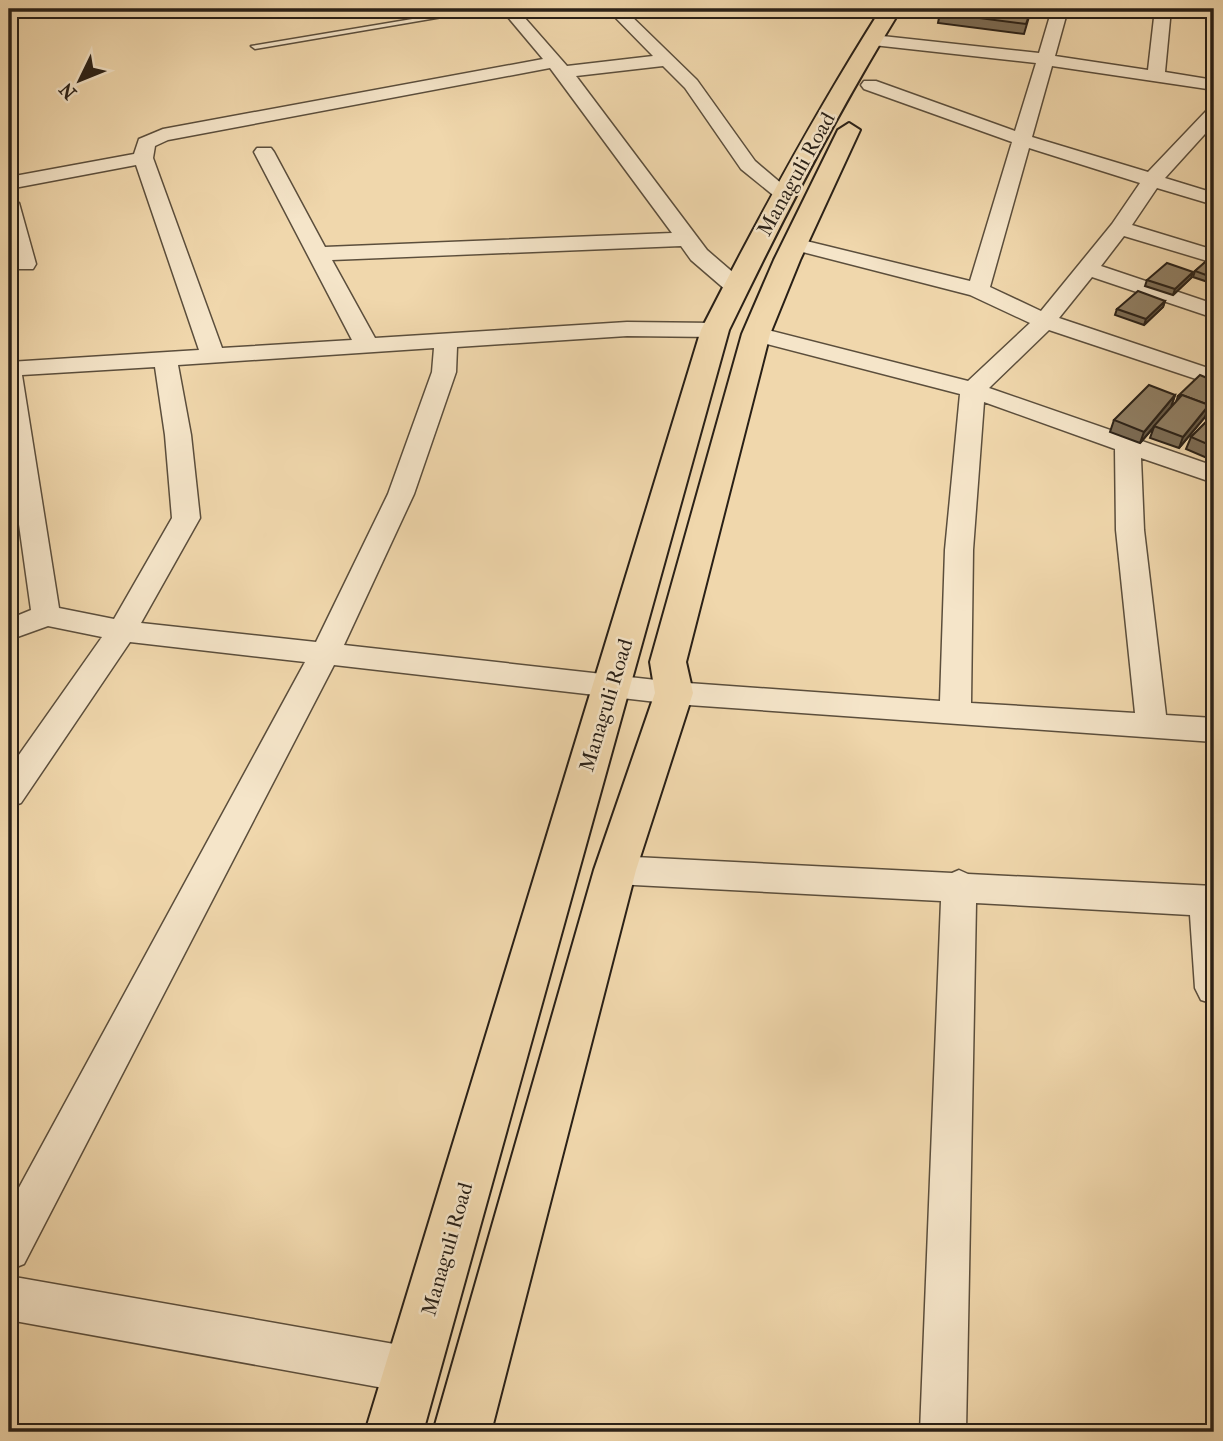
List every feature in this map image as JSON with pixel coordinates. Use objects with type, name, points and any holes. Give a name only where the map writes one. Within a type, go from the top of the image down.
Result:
[{"type":"main road","name":"Managuli Road","points":[[394,1432],[715,330],[735,286],[851,73],[887,30],[915,9]]},
{"type":"main road","name":"Managuli Road","points":[[463,1432],[615,870],[674,693],[667,662],[756,334],[794,244],[870,85],[887,30]]},
{"type":"street","points":[[509,9],[558,67],[699,255],[735,286]]},
{"type":"street","points":[[615,9],[691,84],[748,165],[785,195]]},
{"type":"street","points":[[978,289],[1023,140],[1043,58],[1060,9]]},
{"type":"street","points":[[1156,74],[1163,9]]},
{"type":"street","points":[[887,30],[1214,85]]},
{"type":"street","points":[[214,355],[143,158],[146,143],[163,135],[558,67],[667,60]]},
{"type":"street","points":[[870,85],[1023,140],[1214,199]]},
{"type":"street","points":[[955,714],[958,550],[973,390],[1045,321],[1120,228],[1151,181],[1175,152],[1209,127]]},
{"type":"street","points":[[264,152],[366,344]]},
{"type":"street","points":[[9,183],[143,158]]},
{"type":"street","points":[[9,203],[25,264]]},
{"type":"street","points":[[1120,228],[1214,257]]},
{"type":"street","points":[[318,254],[688,239]]},
{"type":"street","points":[[794,244],[978,289],[1045,321],[1214,378]]},
{"type":"street","points":[[1086,268],[1214,311]]},
{"type":"street","points":[[46,615],[9,369],[627,329],[715,330]]},
{"type":"street","points":[[756,334],[973,390],[1128,447],[1214,475]]},
{"type":"street","points":[[9,1249],[326,652],[401,494],[444,372],[446,339]]},
{"type":"street","points":[[9,794],[122,631],[186,518],[180,447],[165,358]]},
{"type":"street","points":[[1128,447],[1130,530],[1152,727]]},
{"type":"street","points":[[9,630],[46,615],[122,631],[674,693],[1214,730]]},
{"type":"street","points":[[615,870],[959,885],[1211,900],[1214,988]]},
{"type":"street","points":[[943,1432],[959,885]]},
{"type":"street","points":[[9,1298],[411,1370]]},
{"type":"lane","points":[[255,46],[485,9]]},
{"type":"building","points":[[942,9],[1031,10],[1026,24],[940,13]]},
{"type":"building","points":[[1213,255],[1214,278],[1195,271]]},
{"type":"building","points":[[1167,263],[1193,272],[1175,289],[1147,280]]},
{"type":"building","points":[[1138,291],[1165,301],[1146,319],[1117,309]]},
{"type":"building","points":[[1200,375],[1214,381],[1214,403],[1210,408],[1209,405],[1178,396]]},
{"type":"building","points":[[1149,385],[1175,395],[1144,432],[1114,420]]},
{"type":"building","points":[[1182,395],[1209,405],[1183,437],[1154,426]]},
{"type":"building","points":[[1214,414],[1214,447],[1191,437]]}]
